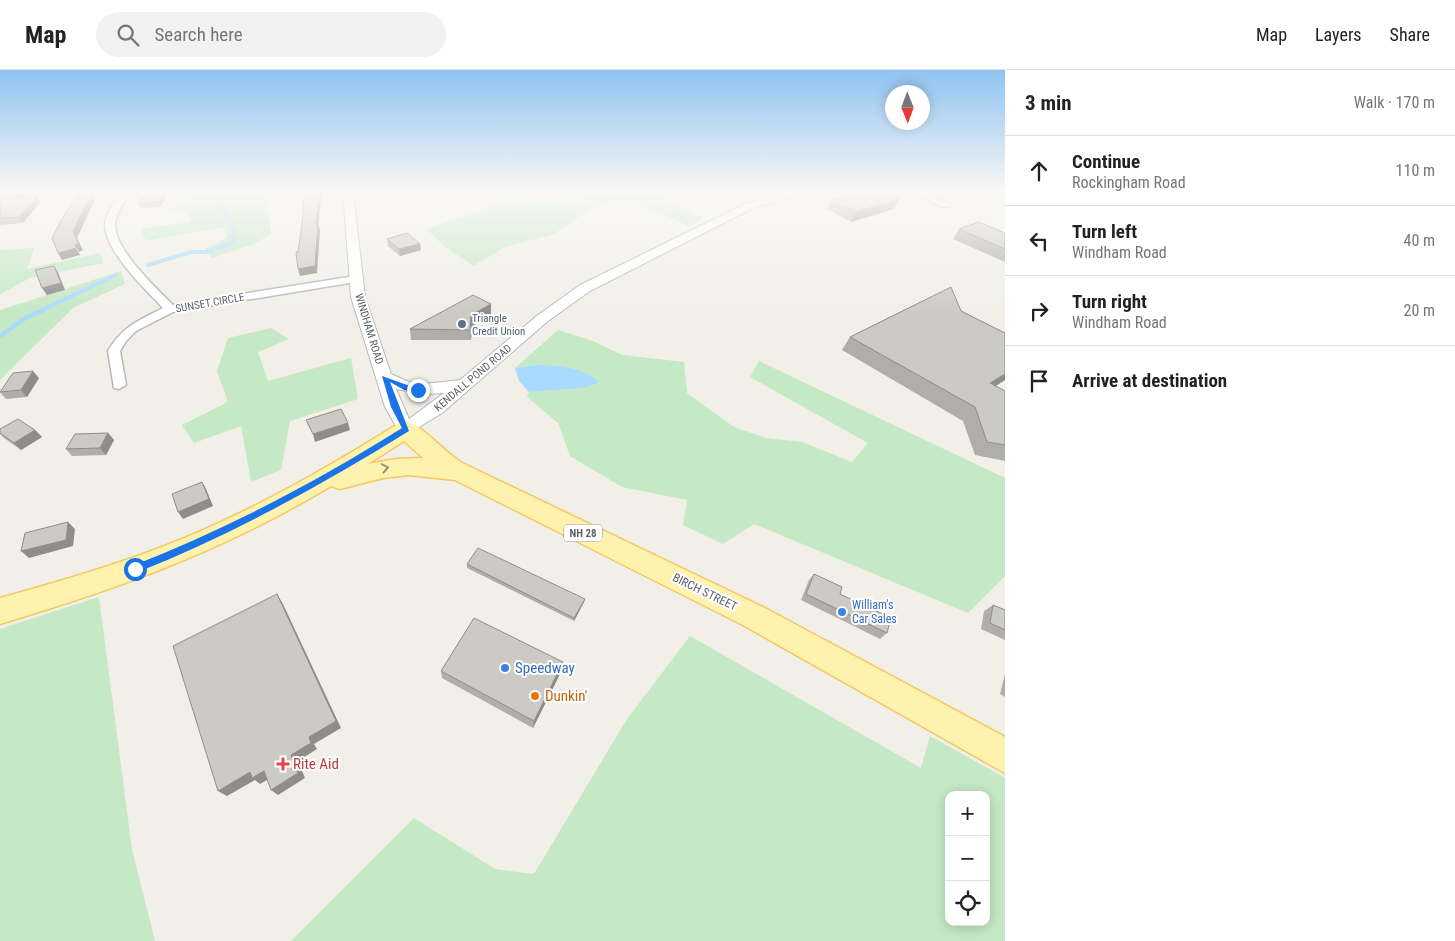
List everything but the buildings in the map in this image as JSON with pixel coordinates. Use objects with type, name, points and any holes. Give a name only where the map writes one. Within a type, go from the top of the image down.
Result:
[{"type":"main road","name":"BIRCH STREET","points":[[406,429],[439,460],[468,476],[753,616],[1005,756]]},
{"type":"main road","name":"NH 28","points":[[0,611],[135,569],[187,549],[304,490],[406,429]]},
{"type":"main road","name":"NH 28","points":[[304,490],[399,465],[432,467],[468,476]]},
{"type":"street","points":[[112,232],[112,237],[152,290],[170,309]]},
{"type":"street","name":"WINDHAM ROAD","points":[[351,232],[355,279],[367,327],[394,407],[406,429]]},
{"type":"street","name":"KENDALL POND ROAD","points":[[406,429],[436,409],[543,318],[585,288],[697,232]]},
{"type":"street","name":"SUNSET CIRCLE","points":[[119,385],[114,351],[121,339],[132,328],[170,309],[355,279]]},
{"type":"street","name":"WINDHAM ROAD","points":[[385,377],[407,388],[418,390],[439,389],[469,382]]},
{"type":"green space","points":[[142,232],[198,232],[146,241]]},
{"type":"green space","points":[[225,232],[271,232],[271,234],[254,244],[212,258],[205,249],[227,238]]},
{"type":"green space","points":[[429,232],[557,232],[505,247],[473,266],[443,245]]},
{"type":"green space","points":[[34,248],[27,269],[100,253],[103,263],[30,278],[0,294],[0,250]]},
{"type":"green space","points":[[121,271],[125,284],[73,308],[0,380],[0,310]]},
{"type":"green space","points":[[271,328],[289,339],[258,352],[268,381],[351,358],[358,399],[290,421],[281,470],[251,482],[241,426],[194,443],[182,425],[228,402],[217,371],[228,338]]},
{"type":"green space","points":[[558,330],[593,341],[622,355],[684,362],[687,393],[734,427],[766,438],[802,442],[852,462],[868,443],[750,377],[759,361],[1005,478],[1005,576],[968,613],[754,524],[723,544],[683,525],[687,500],[622,487],[570,456],[558,423],[527,397],[529,392],[585,388],[600,382],[536,365],[515,368]]},
{"type":"green space","points":[[99,597],[132,850],[155,941],[0,941],[0,629]]},
{"type":"green space","points":[[690,636],[921,768],[930,736],[1005,778],[1005,941],[291,941],[414,818],[495,869],[534,874],[627,719]]},
{"type":"water","points":[[536,365],[577,370],[600,382],[585,388],[529,392],[519,381],[515,368]]},
{"type":"waterway","points":[[148,265],[191,252],[207,252],[235,242],[233,232]]},
{"type":"waterway","points":[[42,310],[116,275]]},
{"type":"waterway","points":[[0,336],[24,319],[45,309]]},
{"type":"place","name":"Triangle Credit Union","points":[[462,324]]},
{"type":"place","name":"William's Car Sales","points":[[842,612]]},
{"type":"place","name":"Speedway","points":[[505,668]]},
{"type":"place","name":"Dunkin'","points":[[535,696]]},
{"type":"place","name":"Rite Aid","points":[[283,764]]},
{"type":"route","points":[[135,569],[196,545],[274,506],[353,462],[406,429],[394,407],[385,377],[396,384],[418,390]]}]
